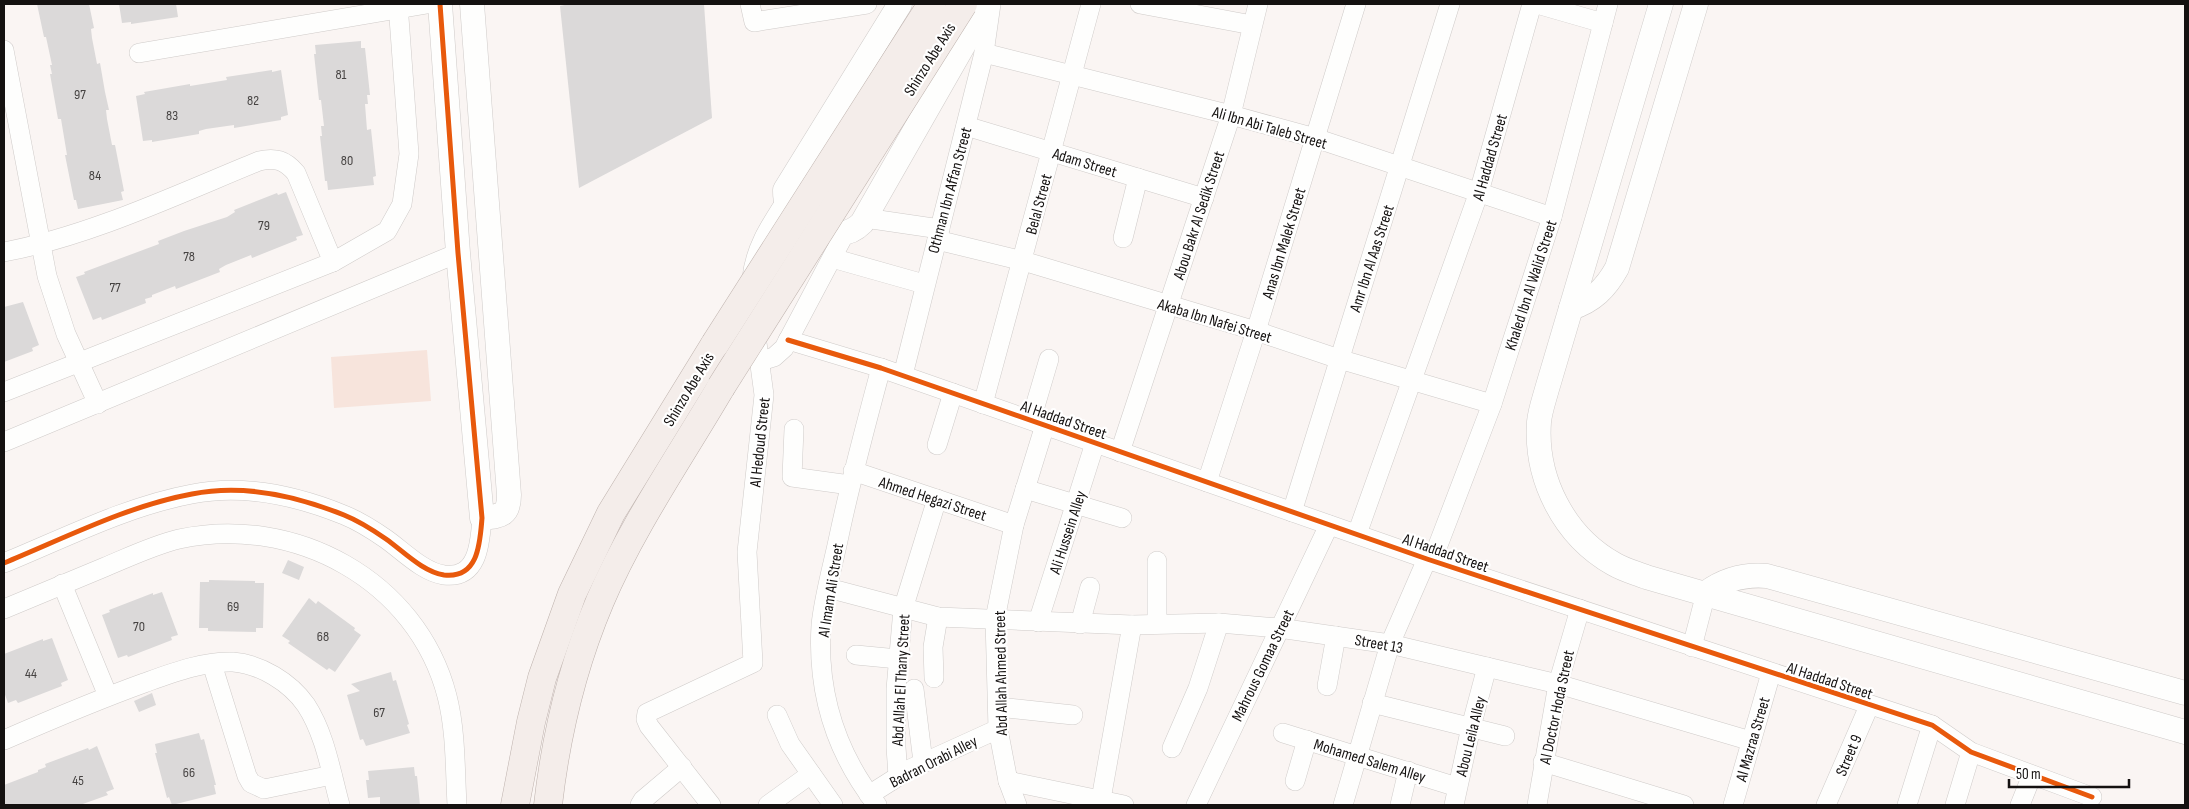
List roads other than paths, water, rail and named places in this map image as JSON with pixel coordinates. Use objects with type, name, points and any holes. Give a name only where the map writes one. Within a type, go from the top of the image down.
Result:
[{"type":"main road","name":"Shinzo Abe Axis","points":[[516,805],[529,731],[542,678],[572,594],[611,513],[715,344],[932,4]]},
{"type":"main road","name":"Shinzo Abe Axis","points":[[548,805],[553,763],[564,707],[580,653],[600,600],[625,549],[721,387],[963,4]]},
{"type":"street","points":[[139,53],[398,6],[427,4]]},
{"type":"street","points":[[4,563],[151,504],[194,494],[237,491],[280,495],[330,510],[366,526],[420,564],[444,575],[462,572],[474,562],[480,546],[482,518],[458,253],[440,4]]},
{"type":"street","points":[[472,4],[508,495],[507,507],[504,512],[500,515],[482,518]]},
{"type":"street","points":[[750,4],[754,22],[822,7],[867,4]]},
{"type":"street","points":[[900,4],[788,185],[785,196],[786,201],[793,209],[831,231],[845,233],[857,228],[866,218],[989,4]]},
{"type":"street","name":"Othman Ibn Affan Street","points":[[903,376],[924,284],[984,53],[989,4]]},
{"type":"street","name":"Belal Street","points":[[984,404],[1091,4]]},
{"type":"street","points":[[1140,4],[1252,25]]},
{"type":"street","name":"Abou Bakr Al Sedik Street","points":[[1120,452],[1231,115],[1258,4]]},
{"type":"street","name":"Anas Ibn Malek Street","points":[[1208,482],[1356,4]]},
{"type":"street","name":"Amr Ibn Al Aas Street","points":[[1292,512],[1338,359],[1450,4]]},
{"type":"street","name":"Al Haddad Street","points":[[1357,534],[1480,192],[1532,4]]},
{"type":"street","points":[[1537,4],[1603,23]]},
{"type":"street","name":"Khaled Ibn Al Walid Street","points":[[1343,805],[1390,644],[1429,560],[1492,404],[1552,217],[1608,4]]},
{"type":"street","points":[[1661,4],[1570,308],[1539,422],[1540,456],[1548,489],[1564,519],[1587,545],[1614,564],[1646,577],[2185,732]]},
{"type":"street","points":[[1570,308],[1599,294],[1617,268],[1696,4]]},
{"type":"street","points":[[4,392],[333,262],[387,231],[402,204],[409,154],[398,6]]},
{"type":"street","points":[[4,50],[40,245],[56,306],[98,404]]},
{"type":"street","name":"Ali Ibn Abi Taleb Street","points":[[984,53],[1315,138],[1552,217]]},
{"type":"street","name":"Adam Street","points":[[966,126],[1204,198]]},
{"type":"street","points":[[4,252],[40,245],[269,158],[280,160],[289,165],[296,173],[333,262]]},
{"type":"street","points":[[1123,238],[1138,178]]},
{"type":"street","name":"Al Hedoud Street","points":[[682,767],[649,726],[646,719],[647,713],[753,663],[748,552],[764,406],[761,361],[751,299],[753,267],[764,236],[786,201]]},
{"type":"street","name":"Akaba Ibn Nafei Street","points":[[866,218],[938,235],[1256,332],[1338,359],[1492,404]]},
{"type":"street","points":[[761,361],[768,360],[780,353],[845,233]]},
{"type":"street","points":[[4,442],[458,253]]},
{"type":"street","points":[[832,258],[924,284]]},
{"type":"street","name":"Al Haddad Street","points":[[788,340],[881,368],[1429,560],[1869,706],[1932,725],[1971,752],[2032,775],[2092,802]]},
{"type":"street","name":"Abd Allah Ahmed Street","points":[[1017,805],[1008,782],[998,728],[995,619],[1014,524],[1025,489],[1049,359]]},
{"type":"street","name":"Al Imam Ali Street","points":[[873,800],[848,762],[834,730],[825,695],[820,659],[822,624],[828,588],[851,478],[881,368]]},
{"type":"street","points":[[937,445],[953,393]]},
{"type":"street","name":"Ahmed Hegazi Street","points":[[794,429],[792,477],[851,478],[937,499],[1014,524]]},
{"type":"street","name":"Ali Hussein Alley","points":[[1038,622],[1095,443]]},
{"type":"street","points":[[1025,489],[1122,518]]},
{"type":"street","name":"Abd Allah El Thany Street","points":[[898,776],[895,718],[903,609],[937,499]]},
{"type":"street","name":"Mahrous Gomaa Street","points":[[1196,805],[1329,525]]},
{"type":"street","points":[[4,609],[138,553],[179,540],[222,534],[267,535],[308,546],[345,564],[380,589],[410,621],[432,656],[447,697],[454,742],[457,805]]},
{"type":"street","points":[[1157,562],[1157,624]]},
{"type":"street","points":[[1692,647],[1706,593],[1724,582],[1735,578],[1767,576],[2185,693]]},
{"type":"street","points":[[62,584],[108,696]]},
{"type":"street","points":[[1080,624],[1090,587]]},
{"type":"street","name":"Street 13","points":[[828,588],[938,617],[1080,624],[1219,624],[1279,628],[1390,644],[1558,684],[1751,740]]},
{"type":"street","name":"Al Doctor Hoda Street","points":[[1537,805],[1558,684],[1580,610]]},
{"type":"street","points":[[934,678],[933,647],[938,617]]},
{"type":"street","points":[[1172,748],[1204,673],[1219,624]]},
{"type":"street","points":[[1100,803],[1132,625]]},
{"type":"street","points":[[1327,686],[1336,636]]},
{"type":"street","points":[[856,655],[898,659]]},
{"type":"street","points":[[4,740],[108,696],[180,670],[233,662],[254,667],[273,676],[291,688],[305,704],[316,722],[340,805]]},
{"type":"street","points":[[212,664],[247,776],[251,783],[264,789],[332,775]]},
{"type":"street","name":"Abou Leila Alley","points":[[1454,805],[1471,727],[1487,667]]},
{"type":"street","name":"Al Mazraa Street","points":[[1734,805],[1751,740],[1772,674]]},
{"type":"street","points":[[914,689],[923,762]]},
{"type":"street","points":[[1372,703],[1505,736]]},
{"type":"street","name":"Street 9","points":[[1826,805],[1869,706]]},
{"type":"street","points":[[998,707],[1073,715]]},
{"type":"street","points":[[777,715],[790,744],[833,805]]},
{"type":"street","points":[[1907,805],[1932,725]]},
{"type":"street","name":"Badran Orabi Alley","points":[[873,800],[898,776],[923,762],[998,728]]},
{"type":"street","name":"Mohamed Salem Alley","points":[[1283,733],[1457,787]]},
{"type":"street","points":[[1295,781],[1307,740]]},
{"type":"street","points":[[1955,805],[1971,752]]},
{"type":"street","points":[[1543,762],[1684,805]]},
{"type":"street","points":[[640,805],[643,800],[682,767],[711,805]]},
{"type":"street","points":[[1400,805],[1408,772]]},
{"type":"street","points":[[768,805],[810,774]]},
{"type":"street","points":[[2020,805],[2032,775]]},
{"type":"street","points":[[1008,782],[1100,803],[1124,805]]}]
